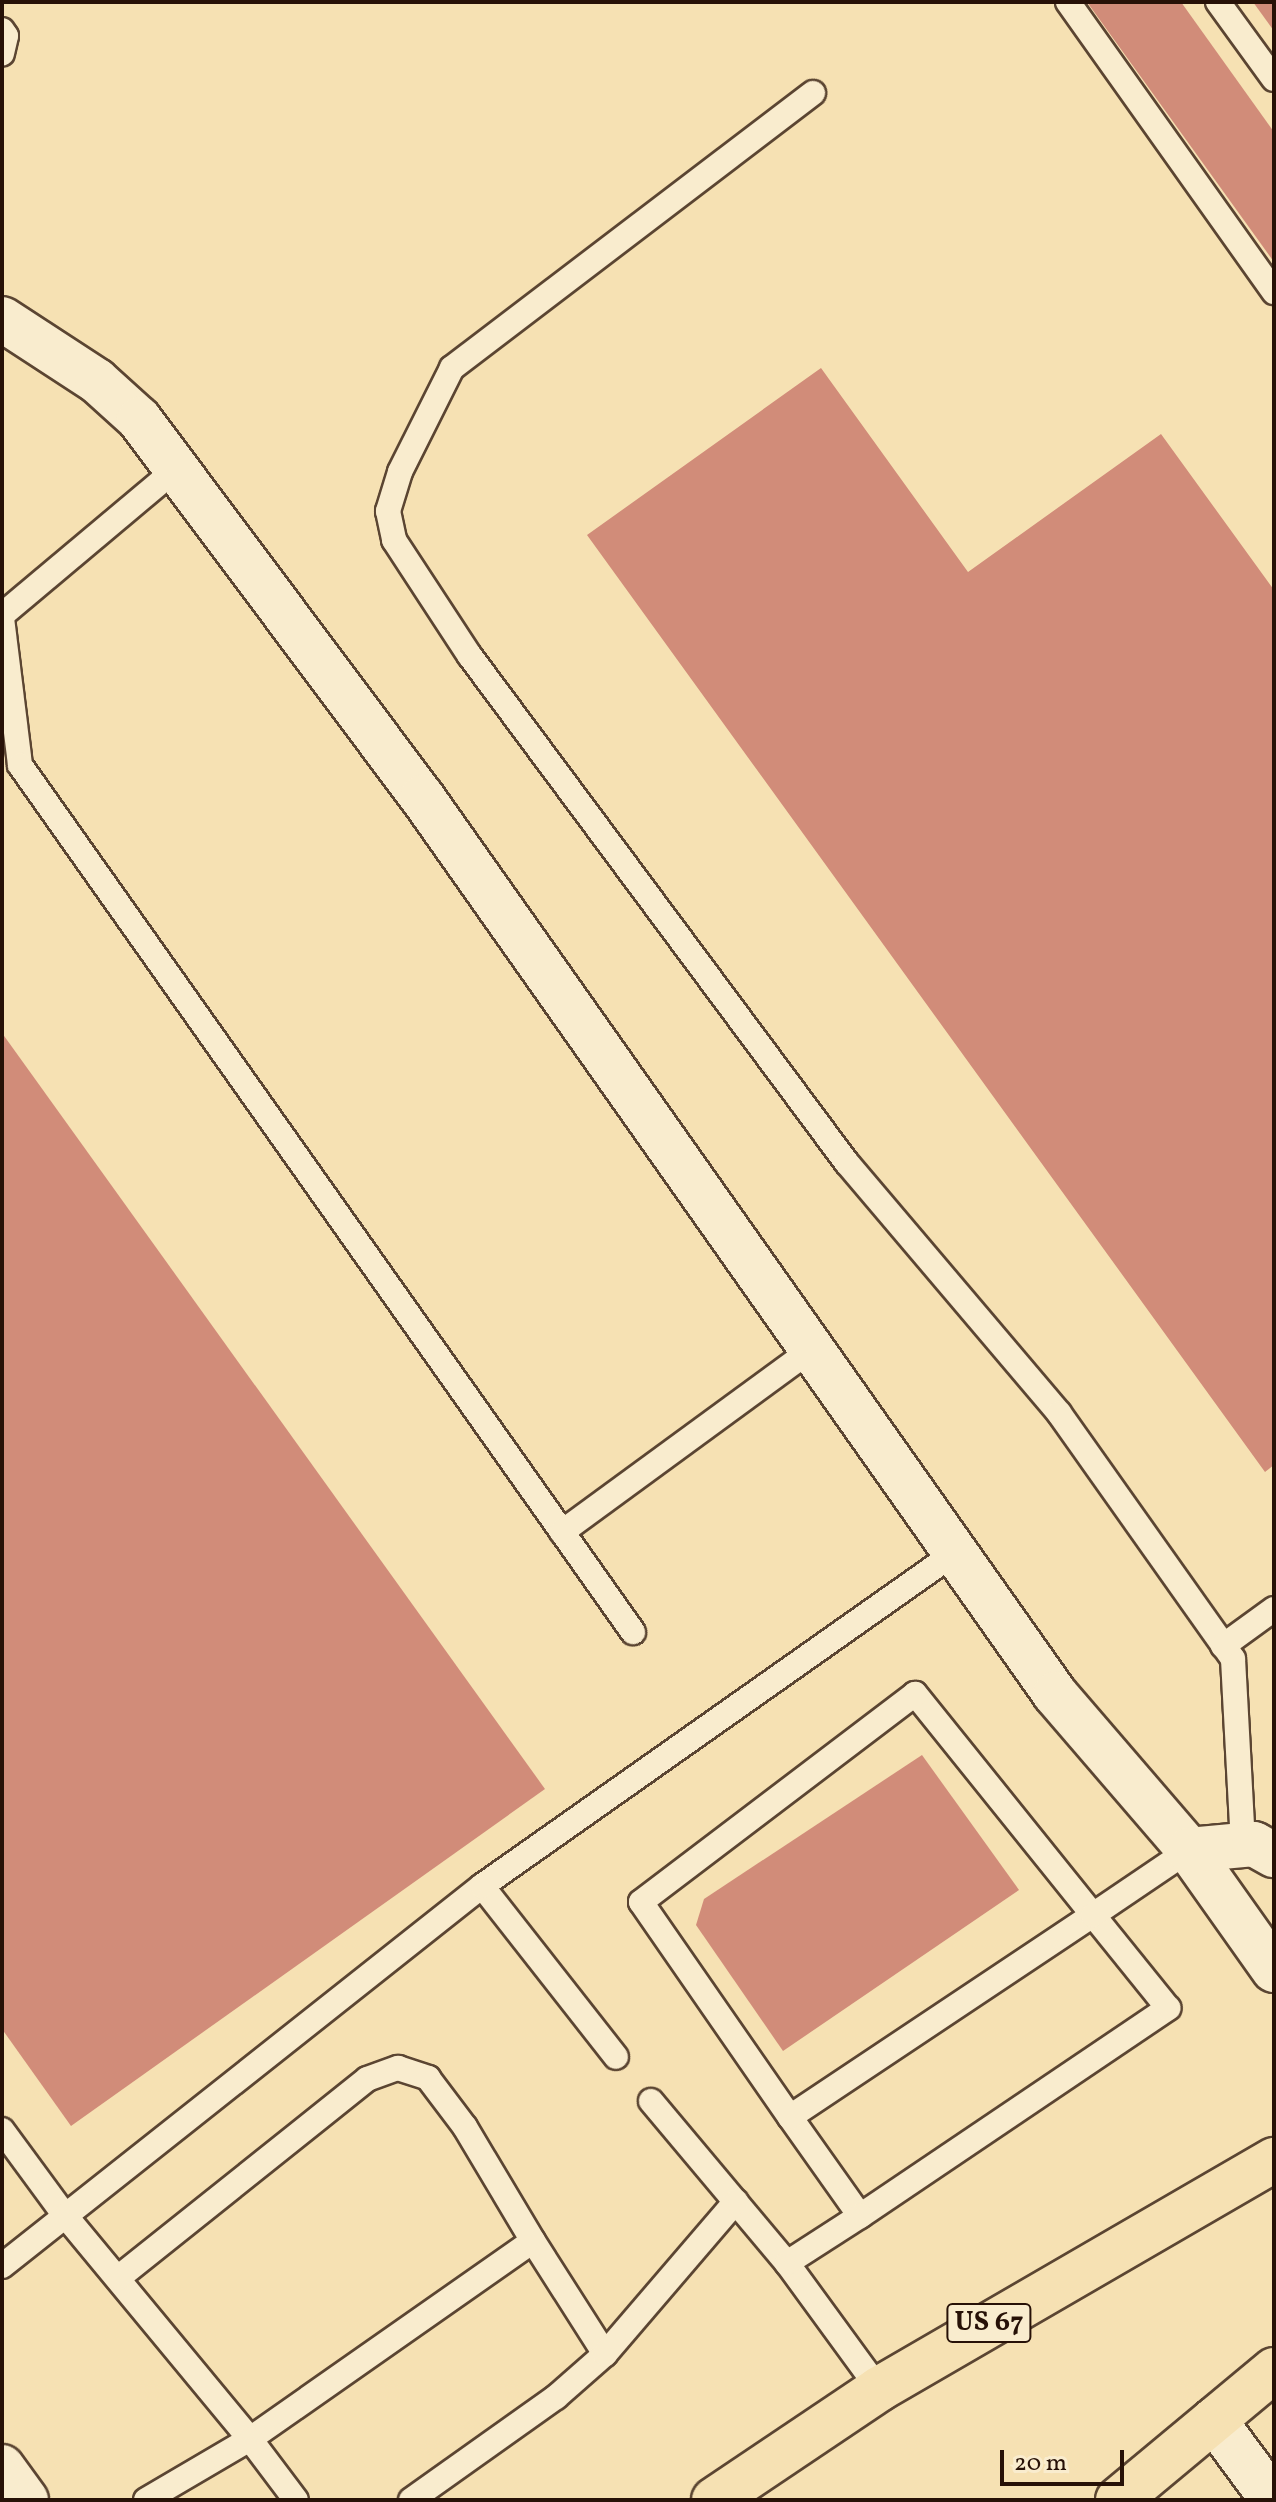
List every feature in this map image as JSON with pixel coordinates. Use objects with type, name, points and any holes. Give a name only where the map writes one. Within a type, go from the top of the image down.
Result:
[{"type":"highway","name":"US 67","points":[[714,2500],[879,2389],[1274,2160]]},
{"type":"highway","points":[[1118,2500],[1274,2370]]},
{"type":"street","points":[[2,319],[97,381],[139,419],[422,797],[1055,1694],[1189,1850],[1274,1970]]},
{"type":"street","points":[[1189,1850],[1259,1850]]},
{"type":"street","points":[[1214,2420],[1273,2500]]},
{"type":"street","points":[[2,2467],[26,2500]]},
{"type":"lane","points":[[1068,2],[1274,292]]},
{"type":"lane","points":[[1218,2],[1274,79]]},
{"type":"lane","points":[[2,30],[6,36],[2,54]]},
{"type":"lane","points":[[813,93],[452,368],[400,472],[388,511],[394,540],[470,656],[847,1163],[1059,1413],[1233,1659],[1259,1850]]},
{"type":"lane","points":[[176,469],[2,616],[20,765],[633,1632]]},
{"type":"lane","points":[[562,1532],[812,1349]]},
{"type":"lane","points":[[2,2266],[63,2213],[482,1886],[956,1552]]},
{"type":"lane","points":[[1223,1646],[1274,1609]]},
{"type":"lane","points":[[787,2263],[860,2216],[1168,2008],[915,1694],[641,1902],[860,2216]]},
{"type":"lane","points":[[790,2117],[1189,1850]]},
{"type":"lane","points":[[482,1886],[616,2057]]},
{"type":"lane","points":[[118,2278],[367,2079],[398,2068],[428,2078],[465,2127],[605,2354]]},
{"type":"lane","points":[[651,2101],[787,2263],[879,2389]]},
{"type":"lane","points":[[2,2130],[63,2213],[250,2439],[296,2500]]},
{"type":"lane","points":[[416,2488],[466,2447],[605,2354],[736,2201]]},
{"type":"lane","points":[[146,2500],[351,2382],[449,2313],[533,2241]]},
{"type":"building","points":[[1087,2],[1181,2],[1274,132],[1274,262]]},
{"type":"building","points":[[1253,2],[1274,2],[1274,31]]},
{"type":"building","points":[[821,368],[968,572],[1161,434],[1274,590],[1274,1465],[1265,1472],[587,535]]},
{"type":"building","points":[[2,1033],[545,1789],[71,2126],[2,2029]]},
{"type":"building","points":[[922,1755],[1019,1890],[783,2051],[696,1925],[704,1899]]}]
